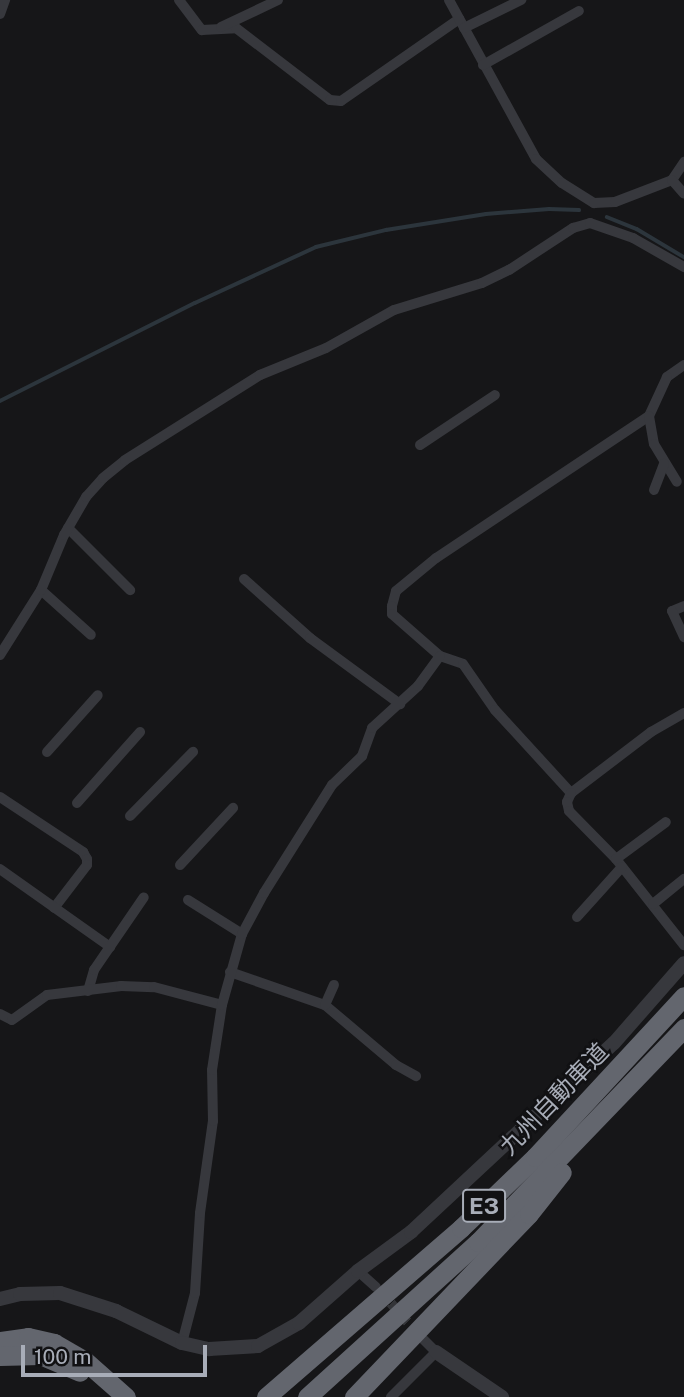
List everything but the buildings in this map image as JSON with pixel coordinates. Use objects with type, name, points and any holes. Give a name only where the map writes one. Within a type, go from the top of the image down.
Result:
[{"type":"highway","name":"九州自動車道","points":[[266,1397],[371,1308],[516,1174],[684,996]]},
{"type":"highway","name":"九州自動車道","points":[[307,1397],[478,1242],[684,1028]]},
{"type":"highway","points":[[354,1397],[529,1214],[631,1086]]},
{"type":"highway","points":[[0,1341],[28,1337],[54,1343],[84,1360],[126,1397]]},
{"type":"highway","points":[[0,1356],[30,1354],[51,1358],[81,1373],[110,1397]]},
{"type":"street","points":[[0,14],[5,0]]},
{"type":"street","points":[[179,0],[202,30],[236,28],[330,100],[341,101],[461,24],[521,0]]},
{"type":"street","points":[[212,31],[278,0]]},
{"type":"street","points":[[449,0],[536,159],[562,183],[594,203],[615,202],[672,180],[684,162]]},
{"type":"street","points":[[483,65],[579,11]]},
{"type":"street","points":[[672,180],[684,194]]},
{"type":"street","points":[[590,223],[594,203]]},
{"type":"street","points":[[0,654],[41,590],[68,528],[86,497],[125,460],[260,375],[326,348],[394,310],[482,283],[509,270],[573,228],[590,223],[633,238],[684,267]]},
{"type":"street","points":[[570,793],[495,710],[463,664],[440,656],[392,614],[396,591],[492,520],[649,416],[667,377],[684,365]]},
{"type":"street","points":[[420,445],[495,395]]},
{"type":"street","points":[[649,416],[654,444],[677,482]]},
{"type":"street","points":[[654,490],[664,464]]},
{"type":"street","points":[[68,528],[130,590]]},
{"type":"street","points":[[244,579],[310,638],[400,704]]},
{"type":"street","points":[[41,590],[91,635]]},
{"type":"street","points":[[684,606],[672,611],[684,637]]},
{"type":"street","points":[[182,1343],[195,1293],[200,1213],[213,1121],[212,1070],[222,1005],[242,934],[264,893],[332,785],[362,756],[372,728],[418,687],[440,656]]},
{"type":"street","points":[[47,752],[98,695]]},
{"type":"street","points":[[684,713],[651,732],[570,793],[567,803],[569,811],[619,863],[684,945]]},
{"type":"street","points":[[77,803],[140,732]]},
{"type":"street","points":[[130,816],[193,751]]},
{"type":"street","points":[[0,797],[83,852],[88,859],[86,866],[54,908]]},
{"type":"street","points":[[180,865],[233,808]]},
{"type":"street","points":[[577,917],[619,863],[666,822]]},
{"type":"street","points":[[0,869],[110,947]]},
{"type":"street","points":[[653,904],[684,879]]},
{"type":"street","points":[[88,991],[93,970],[144,897]]},
{"type":"street","points":[[188,900],[242,934]]},
{"type":"street","points":[[0,1299],[20,1294],[60,1293],[116,1311],[182,1343],[209,1349],[258,1346],[299,1323],[358,1271],[411,1231],[604,1052],[684,963]]},
{"type":"street","points":[[230,972],[286,989],[325,1005],[396,1065],[416,1076]]},
{"type":"street","points":[[325,1005],[334,985]]},
{"type":"street","points":[[0,1014],[12,1020],[18,1019],[38,999],[47,995],[121,986],[154,988],[222,1005]]},
{"type":"street","points":[[358,1271],[376,1287]]},
{"type":"street","points":[[423,1339],[436,1353],[502,1397]]},
{"type":"street","points":[[391,1397],[436,1353]]},
{"type":"waterway","points":[[0,401],[195,303],[316,247],[386,230],[486,214],[549,209],[579,210]]},
{"type":"waterway","points":[[607,217],[637,229],[684,257]]},
{"type":"tunnel","points":[[381,1292],[419,1335]]}]
